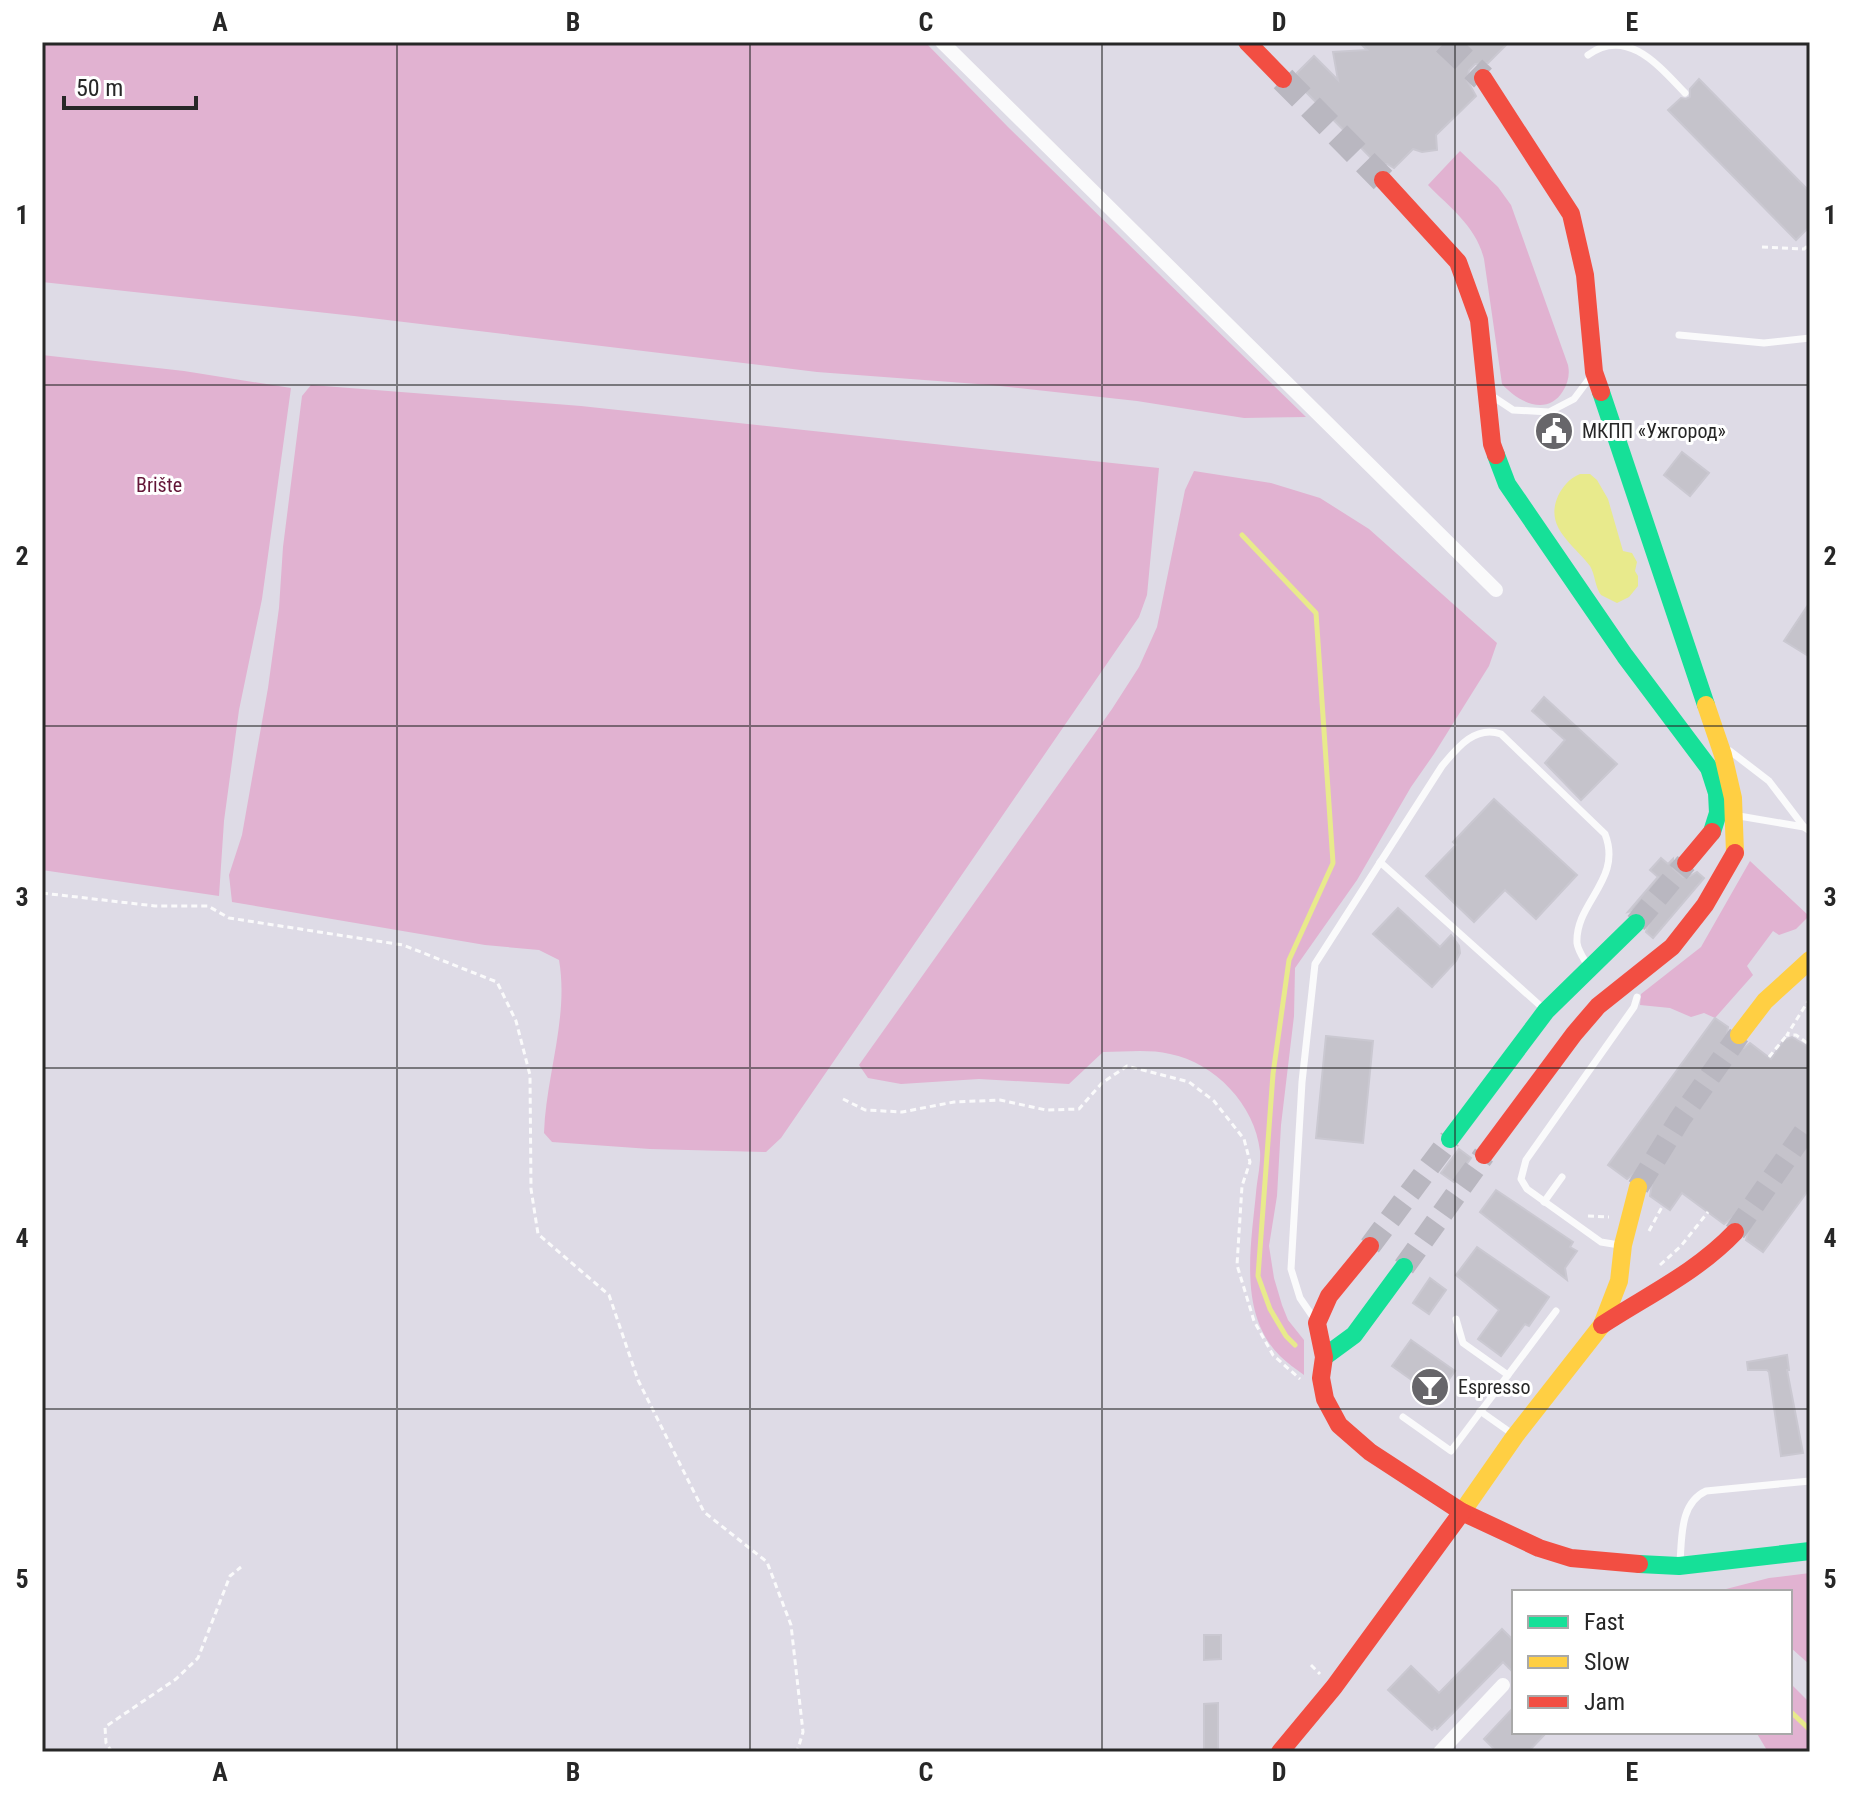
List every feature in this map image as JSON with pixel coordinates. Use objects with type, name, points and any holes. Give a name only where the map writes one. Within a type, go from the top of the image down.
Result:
[{"type":"main road","points":[[1247,42],[1283,79]]},
{"type":"main road","points":[[1483,78],[1571,214],[1585,275],[1594,372],[1719,742],[1733,798],[1735,853],[1705,905],[1672,947],[1598,1006],[1484,1155]]},
{"type":"main road","points":[[1383,180],[1458,262],[1479,320],[1492,444],[1507,484],[1625,656],[1709,768],[1717,793],[1718,813],[1712,832],[1686,863]]},
{"type":"main road","points":[[1450,1139],[1546,1011],[1636,923]]},
{"type":"main road","points":[[1739,1035],[1765,1001],[1810,960]]},
{"type":"main road","points":[[1280,1752],[1334,1687],[1515,1436],[1602,1325],[1619,1281],[1623,1245],[1638,1187]]},
{"type":"main road","points":[[1602,1325],[1717,1254],[1735,1232]]},
{"type":"main road","points":[[1370,1246],[1329,1296],[1317,1323],[1324,1357],[1321,1378],[1325,1399],[1339,1425],[1370,1452],[1462,1512],[1554,1553],[1607,1563],[1656,1567],[1810,1551]]},
{"type":"main road","points":[[1324,1357],[1354,1335],[1404,1267]]},
{"type":"street","points":[[942,42],[1496,590]]},
{"type":"street","points":[[1440,1752],[1503,1685]]},
{"type":"lane","points":[[1588,55],[1606,45],[1629,46],[1647,57],[1685,93]]},
{"type":"lane","points":[[1679,335],[1764,343],[1810,338]]},
{"type":"lane","points":[[1487,393],[1513,410],[1549,412],[1574,399],[1594,372]]},
{"type":"lane","points":[[1317,1323],[1300,1298],[1291,1269],[1302,1082],[1312,978],[1319,955],[1442,766],[1455,750],[1476,734],[1492,730],[1501,734],[1605,834],[1609,844],[1609,865],[1578,928],[1577,946],[1589,968]]},
{"type":"lane","points":[[1719,742],[1769,781],[1807,829]]},
{"type":"lane","points":[[1734,816],[1807,829]]},
{"type":"lane","points":[[1380,862],[1546,1011]]},
{"type":"lane","points":[[1623,1245],[1601,1242],[1527,1189],[1521,1179],[1526,1160],[1634,1007],[1637,997]]},
{"type":"lane","points":[[1544,1202],[1562,1177]]},
{"type":"lane","points":[[1403,1417],[1451,1451],[1556,1311]]},
{"type":"lane","points":[[1456,1319],[1463,1343],[1508,1375]]},
{"type":"lane","points":[[1480,1411],[1515,1436]]},
{"type":"lane","points":[[1679,1566],[1686,1512],[1695,1496],[1706,1491],[1810,1481]]},
{"type":"path","points":[[1762,247],[1804,249],[1810,244]]},
{"type":"path","points":[[42,893],[155,906],[208,906],[229,918],[403,945],[497,982],[516,1021],[530,1075],[531,1189],[538,1234],[609,1295],[638,1380],[704,1512],[767,1562],[791,1625],[803,1732],[797,1752]]},
{"type":"path","points":[[1769,1057],[1810,998]]},
{"type":"path","points":[[1787,1035],[1796,1035],[1810,1045]]},
{"type":"path","points":[[843,1099],[865,1110],[902,1112],[954,1102],[1000,1100],[1046,1110],[1079,1109],[1102,1083],[1127,1066],[1189,1082],[1214,1101],[1244,1139],[1250,1162],[1242,1186],[1237,1265],[1254,1321],[1273,1355],[1325,1399]]},
{"type":"path","points":[[1646,1236],[1663,1205]]},
{"type":"path","points":[[1660,1265],[1681,1246],[1708,1212]]},
{"type":"path","points":[[112,1752],[106,1743],[105,1727],[176,1679],[198,1658],[230,1576],[241,1567]]},
{"type":"green space","points":[[42,42],[925,42],[1306,417],[1244,418],[1137,401],[991,385],[817,372],[42,282]]},
{"type":"green space","points":[[1460,151],[1498,187],[1511,205],[1568,365],[1565,388],[1549,403],[1541,405],[1524,401],[1502,384],[1480,247],[1461,218],[1428,185]]},
{"type":"green space","name":"Brište","points":[[42,355],[184,371],[291,388],[262,599],[239,710],[224,821],[219,896],[42,870]]},
{"type":"green space","points":[[311,385],[581,406],[1159,468],[1147,595],[1139,617],[781,1138],[766,1152],[650,1149],[552,1142],[544,1133],[559,1024],[561,981],[559,960],[539,950],[485,945],[232,902],[229,875],[242,835],[268,688],[302,396]]},
{"type":"green space","points":[[1194,471],[1271,483],[1320,498],[1369,529],[1497,643],[1489,666],[1411,787],[1357,880],[1295,968],[1294,1016],[1281,1125],[1277,1196],[1269,1246],[1282,1305],[1288,1320],[1304,1340],[1304,1375],[1280,1356],[1267,1339],[1253,1300],[1250,1257],[1260,1161],[1257,1134],[1241,1102],[1202,1066],[1162,1052],[1103,1052],[1069,1084],[979,1079],[901,1084],[868,1078],[859,1065],[1139,667],[1157,627],[1185,490]]},
{"type":"green space","points":[[1750,861],[1809,916],[1796,929],[1779,935],[1773,931],[1747,966],[1753,975],[1715,1018],[1704,1013],[1691,1017],[1670,1008],[1640,1005],[1641,994],[1701,947]]},
{"type":"green space","points":[[1810,1573],[1810,1665],[1792,1649],[1792,1590],[1726,1589],[1769,1578]]},
{"type":"green space","points":[[1792,1685],[1810,1703],[1810,1752],[1768,1752],[1757,1734],[1792,1734]]},
{"type":"shaded area","points":[[1580,474],[1590,474],[1597,480],[1608,499],[1623,551],[1632,553],[1637,562],[1638,586],[1629,597],[1617,603],[1601,595],[1590,566],[1563,535],[1555,517],[1560,492]]},
{"type":"building","points":[[1359,42],[1509,42],[1488,63],[1475,64],[1469,70],[1467,80],[1476,96],[1436,135],[1437,150],[1422,152],[1413,149],[1394,168],[1387,164],[1378,165],[1298,84],[1297,73],[1314,56],[1338,80],[1333,52],[1367,50]]},
{"type":"building","points":[[1699,79],[1810,192],[1810,226],[1796,240],[1668,110],[1681,98],[1690,97],[1690,89]]},
{"type":"building","points":[[1682,452],[1709,473],[1690,496],[1664,475]]},
{"type":"building","points":[[1810,602],[1810,657],[1784,641]]},
{"type":"building","points":[[1544,697],[1617,764],[1581,800],[1545,763],[1565,740],[1532,711]]},
{"type":"building","points":[[1494,799],[1577,875],[1536,919],[1505,890],[1474,922],[1426,876]]},
{"type":"building","points":[[1661,858],[1668,864],[1673,859],[1673,868],[1683,877],[1697,872],[1704,878],[1653,938],[1646,932],[1650,920],[1646,914],[1639,909],[1628,912],[1658,877],[1650,870]]},
{"type":"building","points":[[1398,908],[1440,947],[1451,935],[1459,946],[1456,961],[1432,987],[1373,934]]},
{"type":"building","points":[[1715,1018],[1728,1027],[1726,1040],[1736,1049],[1750,1043],[1771,1059],[1784,1040],[1792,1037],[1810,1048],[1810,1188],[1763,1252],[1746,1240],[1749,1229],[1744,1221],[1732,1218],[1724,1224],[1682,1193],[1670,1210],[1650,1196],[1652,1184],[1647,1177],[1635,1173],[1627,1179],[1608,1165]]},
{"type":"building","points":[[1326,1036],[1373,1041],[1363,1143],[1316,1138]]},
{"type":"building","points":[[1459,1149],[1471,1158],[1454,1182],[1441,1173]]},
{"type":"building","points":[[1496,1190],[1573,1242],[1570,1247],[1577,1251],[1565,1268],[1567,1280],[1480,1212]]},
{"type":"building","points":[[1477,1247],[1549,1297],[1529,1326],[1525,1324],[1501,1356],[1478,1339],[1499,1310],[1456,1275]]},
{"type":"building","points":[[1430,1278],[1446,1290],[1429,1314],[1413,1303]]},
{"type":"building","points":[[1411,1340],[1455,1371],[1436,1397],[1392,1366]]},
{"type":"building","points":[[1787,1355],[1787,1370],[1803,1453],[1781,1456],[1769,1372],[1748,1370],[1747,1362]]},
{"type":"building","points":[[1502,1629],[1512,1639],[1512,1671],[1503,1662],[1437,1729],[1432,1730],[1388,1690],[1411,1666],[1439,1693]]},
{"type":"building","points":[[1204,1635],[1221,1635],[1221,1659],[1204,1660]]},
{"type":"building","points":[[1218,1703],[1218,1752],[1204,1752],[1204,1704]]},
{"type":"building","points":[[1512,1709],[1512,1734],[1545,1734],[1528,1752],[1497,1752],[1484,1739]]},
{"type":"waterway","points":[[1242,535],[1316,613],[1333,863],[1289,960],[1273,1074],[1258,1276],[1270,1309],[1295,1345]]},
{"type":"waterway","points":[[1792,1713],[1810,1730]]},
{"type":"tunnel","points":[[1445,42],[1483,78]]},
{"type":"tunnel","points":[[1283,79],[1383,180]]},
{"type":"tunnel","points":[[1636,923],[1686,863]]},
{"type":"tunnel","points":[[1638,1187],[1680,1119],[1739,1035]]},
{"type":"tunnel","points":[[1735,1232],[1810,1124]]},
{"type":"tunnel","points":[[1370,1246],[1450,1139]]},
{"type":"tunnel","points":[[1404,1267],[1484,1155]]},
{"type":"traffic: fast","points":[[1601,392],[1706,705]]},
{"type":"traffic: fast","points":[[1496,455],[1507,484],[1625,656],[1709,768],[1717,793],[1718,813],[1712,832]]},
{"type":"traffic: fast","points":[[1450,1139],[1546,1011],[1636,923]]},
{"type":"traffic: fast","points":[[1324,1357],[1354,1335],[1404,1267]]},
{"type":"traffic: fast","points":[[1639,1564],[1679,1566],[1810,1551]]},
{"type":"traffic: slow","points":[[1706,705],[1733,798],[1735,853]]},
{"type":"traffic: slow","points":[[1739,1035],[1765,1001],[1810,960]]},
{"type":"traffic: slow","points":[[1462,1512],[1515,1436],[1602,1325],[1619,1281],[1623,1245],[1638,1187]]},
{"type":"traffic: jam","points":[[1247,42],[1283,79]]},
{"type":"traffic: jam","points":[[1483,78],[1571,214],[1585,275],[1594,372],[1601,392]]},
{"type":"traffic: jam","points":[[1383,180],[1458,262],[1479,320],[1492,444],[1496,455]]},
{"type":"traffic: jam","points":[[1686,863],[1712,832]]},
{"type":"traffic: jam","points":[[1484,1155],[1598,1006],[1672,947],[1705,905],[1735,853]]},
{"type":"traffic: jam","points":[[1602,1325],[1688,1271],[1735,1232]]},
{"type":"traffic: jam","points":[[1370,1246],[1329,1296],[1317,1323],[1324,1357],[1321,1378],[1325,1399],[1339,1425],[1370,1452],[1462,1512],[1539,1548],[1571,1558],[1639,1564]]},
{"type":"traffic: jam","points":[[1280,1752],[1334,1687],[1462,1512]]},
{"type":"place","name":"МКПП «Ужгород»","points":[[1554,431]]},
{"type":"place","name":"Espresso","points":[[1430,1387]]}]
